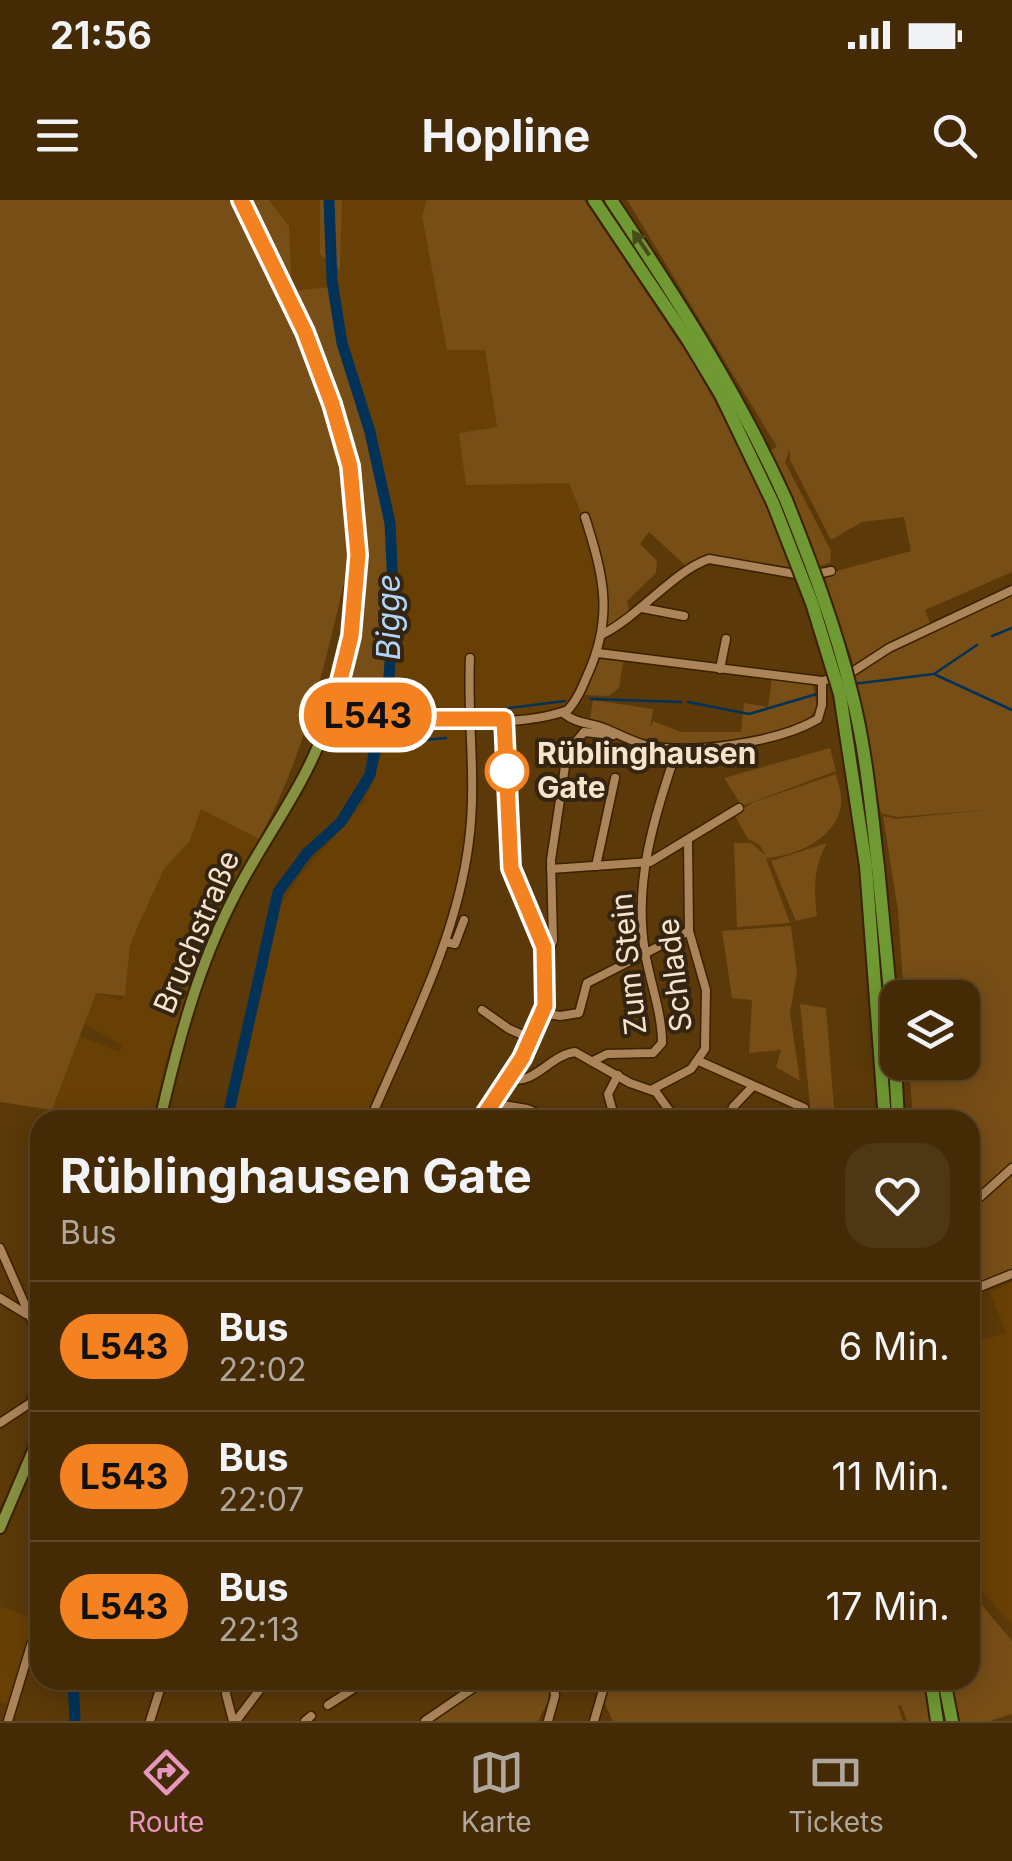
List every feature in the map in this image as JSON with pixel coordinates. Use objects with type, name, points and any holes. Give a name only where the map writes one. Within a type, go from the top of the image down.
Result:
[{"type":"highway","points":[[594,200],[688,340],[780,502]]},
{"type":"highway","points":[[611,200],[714,358],[762,447],[780,502],[840,694],[872,867],[897,1110]]},
{"type":"highway","points":[[872,867],[884,1110]]},
{"type":"highway","points":[[933,1690],[938,1721]]},
{"type":"highway","points":[[946,1690],[952,1721]]},
{"type":"main road","points":[[241,200],[305,332],[336,418],[352,478],[358,538],[356,602],[336,697],[342,710],[338,717],[328,719],[320,713],[319,705],[327,696],[336,697]]},
{"type":"main road","name":"Bruchstraße","points":[[162,1110],[181,1028],[222,924],[264,842],[308,770],[328,719]]},
{"type":"main road","points":[[0,1528],[30,1458]]},
{"type":"street","points":[[342,710],[397,719],[468,722],[563,712],[572,706],[604,634],[601,576],[585,517]]},
{"type":"street","points":[[604,634],[701,562],[717,559],[807,576],[831,571]]},
{"type":"street","points":[[598,653],[822,681],[849,674],[889,648],[1012,590]]},
{"type":"street","points":[[642,608],[684,616]]},
{"type":"street","points":[[720,669],[726,638]]},
{"type":"street","points":[[374,1110],[445,942],[469,840],[470,658]]},
{"type":"street","points":[[545,959],[553,941],[551,869],[567,754],[584,732],[677,749],[733,745],[818,719],[822,681]]},
{"type":"street","points":[[563,712],[574,722],[604,728],[614,735]]},
{"type":"street","points":[[487,1110],[510,1080],[543,1012],[545,959],[540,934],[511,868],[504,719]]},
{"type":"street","name":"Zum Stein","points":[[593,1060],[607,1054],[653,1053],[662,1043],[645,952],[644,864],[677,749]]},
{"type":"street","points":[[596,866],[615,778]]},
{"type":"street","points":[[551,869],[644,864],[738,808]]},
{"type":"street","name":"Schlade","points":[[652,1090],[700,1061],[706,1038],[706,990],[689,932],[688,841]]},
{"type":"street","points":[[445,942],[454,944],[464,920]]},
{"type":"street","points":[[543,1012],[560,1016],[579,1013],[586,982],[689,932]]},
{"type":"street","points":[[482,1010],[509,1029],[532,1038]]},
{"type":"street","points":[[510,1080],[526,1080],[565,1053],[575,1052],[652,1090],[670,1110]]},
{"type":"street","points":[[700,1061],[803,1110]]},
{"type":"street","points":[[612,1110],[608,1098],[618,1076]]},
{"type":"street","points":[[733,1107],[752,1086]]},
{"type":"street","points":[[491,1103],[529,1110]]},
{"type":"street","points":[[980,1197],[1012,1168]]},
{"type":"street","points":[[0,1248],[29,1315]]},
{"type":"street","points":[[980,1287],[1012,1274]]},
{"type":"street","points":[[0,1298],[29,1315]]},
{"type":"street","points":[[0,1422],[30,1407]]},
{"type":"street","points":[[8,1721],[30,1648]]},
{"type":"street","points":[[150,1721],[160,1690]]},
{"type":"street","points":[[227,1690],[235,1721]]},
{"type":"street","points":[[235,1721],[259,1690]]},
{"type":"street","points":[[328,1706],[353,1690]]},
{"type":"street","points":[[425,1721],[470,1690]]},
{"type":"street","points":[[548,1721],[555,1690]]},
{"type":"street","points":[[594,1721],[603,1690]]},
{"type":"shaded area","points":[[0,200],[269,200],[289,226],[292,291],[330,287],[395,530],[398,616],[392,703],[351,688],[360,638],[365,561],[349,562],[303,738],[259,839],[201,809],[189,842],[164,869],[138,926],[130,946],[125,996],[96,993],[52,1110],[0,1102]]},
{"type":"shaded area","points":[[269,200],[427,200],[422,216],[447,349],[485,350],[497,427],[459,433],[467,484],[569,483],[597,555],[604,616],[584,683],[563,713],[468,722],[469,840],[445,942],[374,1110],[235,1110],[281,905],[299,877],[365,801],[384,748],[392,703],[398,616],[395,530],[330,288],[292,292],[289,226]]},
{"type":"shaded area","points":[[320,200],[342,200],[340,270],[320,254]]},
{"type":"shaded area","points":[[427,200],[584,200],[693,363],[748,461],[777,447],[627,200],[1012,200],[1012,572],[925,610],[933,631],[1012,595],[1012,1271],[980,1284],[980,1110],[912,1110],[910,1080],[980,1080],[980,980],[903,980],[898,911],[883,816],[896,819],[983,810],[897,817],[881,813],[852,659],[830,600],[825,574],[911,551],[904,517],[862,522],[831,540],[790,460],[790,449],[785,462],[831,551],[830,563],[785,568],[708,554],[687,567],[649,532],[640,544],[657,561],[656,573],[627,601],[630,616],[607,632],[604,572],[569,483],[466,485],[459,433],[497,427],[485,350],[447,350],[422,216]]},
{"type":"shaded area","points":[[600,659],[623,662],[619,688],[609,696],[585,695]]},
{"type":"shaded area","points":[[772,678],[813,685],[817,707],[805,724],[736,744],[645,745],[578,721],[579,716],[590,718],[593,700],[653,709],[650,729],[653,721],[681,732],[741,732],[744,703],[768,707]]},
{"type":"shaded area","points":[[830,748],[836,771],[742,806],[724,778]]},
{"type":"shaded area","points":[[836,774],[841,802],[831,828],[812,844],[790,854],[766,858],[790,923],[737,927],[734,843],[751,843],[765,855],[760,845],[748,839],[734,814],[754,802]]},
{"type":"shaded area","points":[[201,808],[259,839],[242,864],[203,947],[168,1052],[155,1110],[52,1110],[80,1036],[120,1052],[122,1045],[84,1024],[96,993],[121,1000],[125,996],[130,946],[138,926],[164,869],[189,842]]},
{"type":"shaded area","points":[[827,843],[816,878],[817,916],[796,921],[771,861]]},
{"type":"shaded area","points":[[791,926],[797,973],[790,1013],[800,1081],[776,1067],[781,1050],[749,1053],[752,1000],[732,998],[722,931]]},
{"type":"shaded area","points":[[800,1004],[826,1008],[834,1110],[807,1110],[810,1105]]},
{"type":"shaded area","points":[[1012,1283],[1012,1625],[980,1588],[980,1340],[1006,1333],[990,1292]]},
{"type":"shaded area","points":[[980,1603],[1012,1641],[1012,1714],[990,1721],[958,1721],[953,1690],[980,1690]]},
{"type":"shaded area","points":[[0,1606],[30,1618],[30,1643],[7,1705],[0,1702]]},
{"type":"shaded area","points":[[477,1690],[549,1690],[548,1701],[538,1721],[432,1721]]},
{"type":"shaded area","points":[[607,1690],[926,1690],[931,1721],[907,1721],[901,1705],[898,1706],[903,1721],[613,1721],[603,1700]]},
{"type":"waterway","name":"Bigge","points":[[229,1110],[278,892],[307,853],[341,822],[370,775],[389,676],[394,609],[390,523],[370,432],[342,343],[332,281],[329,200]]},
{"type":"waterway","points":[[992,636],[1012,628]]},
{"type":"waterway","points":[[853,684],[934,674],[977,645]]},
{"type":"waterway","points":[[936,675],[1012,710]]},
{"type":"waterway","points":[[688,702],[749,714],[817,694]]},
{"type":"waterway","points":[[591,699],[681,702]]},
{"type":"waterway","points":[[509,708],[565,701]]},
{"type":"waterway","points":[[376,744],[446,738]]},
{"type":"waterway","name":"Bigge","points":[[73,1690],[75,1721]]},
{"type":"bus line","name":"L543","points":[[241,200],[305,332],[350,466],[358,555],[351,636],[336,697],[342,702],[342,710],[397,719],[504,719],[511,868],[544,947],[545,1006],[510,1080],[487,1110]]},
{"type":"place","name":"Rüblinghausen Gate","points":[[507,771]]}]
